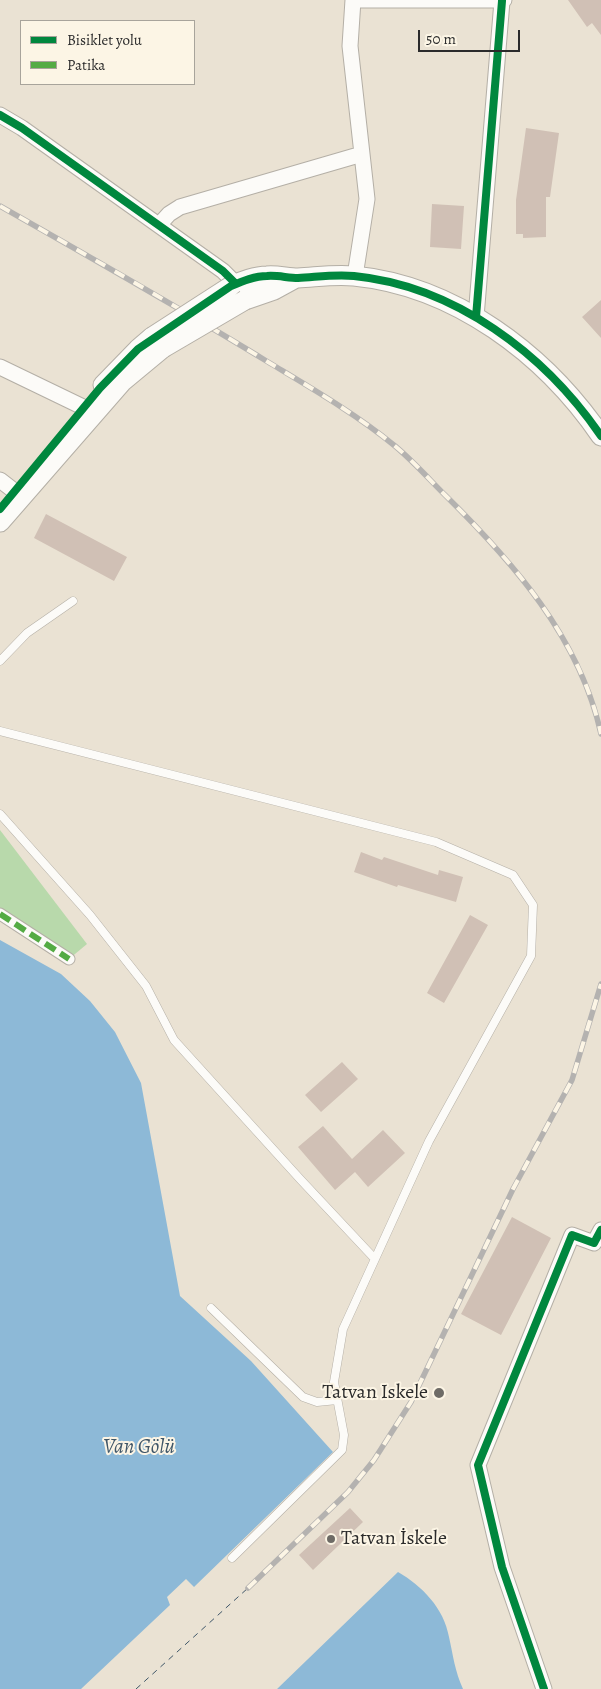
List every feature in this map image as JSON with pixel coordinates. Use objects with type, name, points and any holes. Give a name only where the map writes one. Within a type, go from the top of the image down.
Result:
[{"type":"street","points":[[355,276],[367,199],[350,46],[353,0],[503,1],[476,317]]},
{"type":"street","points":[[0,115],[22,128],[223,271],[237,290]]},
{"type":"street","points":[[159,225],[169,214],[180,207],[362,154]]},
{"type":"street","points":[[0,522],[19,494],[85,408],[120,367],[237,290],[274,290],[296,278],[336,274],[401,285],[476,317],[524,352],[558,382],[601,436]]},
{"type":"street","points":[[0,509],[19,494],[158,343]]},
{"type":"street","points":[[0,367],[85,408]]},
{"type":"street","points":[[0,480],[19,494]]},
{"type":"street","points":[[0,914],[69,959]]},
{"type":"street","points":[[544,1689],[502,1567],[478,1465],[572,1235],[594,1243],[601,1230]]},
{"type":"lane","points":[[0,661],[27,633],[73,601]]},
{"type":"lane","points":[[0,731],[436,842],[513,876],[533,905],[531,956],[428,1141],[343,1329],[334,1382],[344,1435],[342,1450],[232,1558]]},
{"type":"lane","points":[[0,814],[90,915],[146,986],[174,1040],[300,1179],[376,1259]]},
{"type":"lane","points":[[211,1308],[303,1398],[317,1402],[337,1400]]},
{"type":"green space","points":[[0,830],[87,944],[69,959],[0,914]]},
{"type":"water","name":"Van Gölü","points":[[0,940],[61,974],[90,1001],[115,1032],[141,1083],[180,1296],[251,1361],[333,1452],[194,1587],[186,1579],[167,1597],[170,1605],[81,1689],[0,1689]]},
{"type":"water","points":[[398,1572],[423,1591],[437,1607],[446,1626],[456,1670],[463,1689],[277,1689]]},
{"type":"building","points":[[568,0],[601,0],[601,35],[592,23],[587,27]]},
{"type":"building","points":[[526,128],[559,133],[550,197],[546,197],[546,237],[523,238],[523,234],[516,234],[516,200]]},
{"type":"building","points":[[432,204],[464,206],[461,249],[430,247]]},
{"type":"building","points":[[601,300],[601,338],[582,317]]},
{"type":"building","points":[[46,514],[127,557],[114,581],[34,538]]},
{"type":"building","points":[[361,852],[382,860],[384,857],[438,875],[439,870],[463,877],[456,902],[398,885],[397,887],[354,872]]},
{"type":"building","points":[[470,915],[488,925],[444,1003],[427,993]]},
{"type":"building","points":[[342,1062],[358,1079],[321,1112],[305,1095]]},
{"type":"building","points":[[323,1126],[352,1159],[383,1130],[405,1153],[368,1187],[355,1172],[335,1190],[298,1147]]},
{"type":"building","points":[[512,1217],[551,1238],[501,1335],[461,1314]]},
{"type":"building","name":"Tatvan İskele","points":[[350,1508],[363,1522],[313,1570],[299,1555]]},
{"type":"ferry route","points":[[136,1689],[248,1588]]},
{"type":"railway","points":[[0,206],[168,302],[301,382],[365,423],[402,452],[495,547],[541,604],[577,666],[591,699],[601,734]]},
{"type":"railway","points":[[248,1588],[348,1492],[374,1460],[411,1402],[513,1189],[572,1080],[601,984]]},
{"type":"marked path","points":[[0,914],[69,959]]},
{"type":"cycle path","points":[[476,317],[502,1]]},
{"type":"cycle path","points":[[0,115],[22,128],[223,271],[236,284]]},
{"type":"cycle path","points":[[0,509],[100,388],[138,349],[231,286],[262,276],[298,278],[333,275],[354,276],[391,282],[427,294],[462,309],[494,329],[525,352],[553,378],[601,436]]},
{"type":"cycle path","points":[[544,1689],[502,1567],[478,1465],[572,1235],[594,1243],[601,1230]]},
{"type":"place","name":"Tatvan Iskele","points":[[439,1393]]},
{"type":"place","name":"Tatvan İskele","points":[[331,1539]]}]
